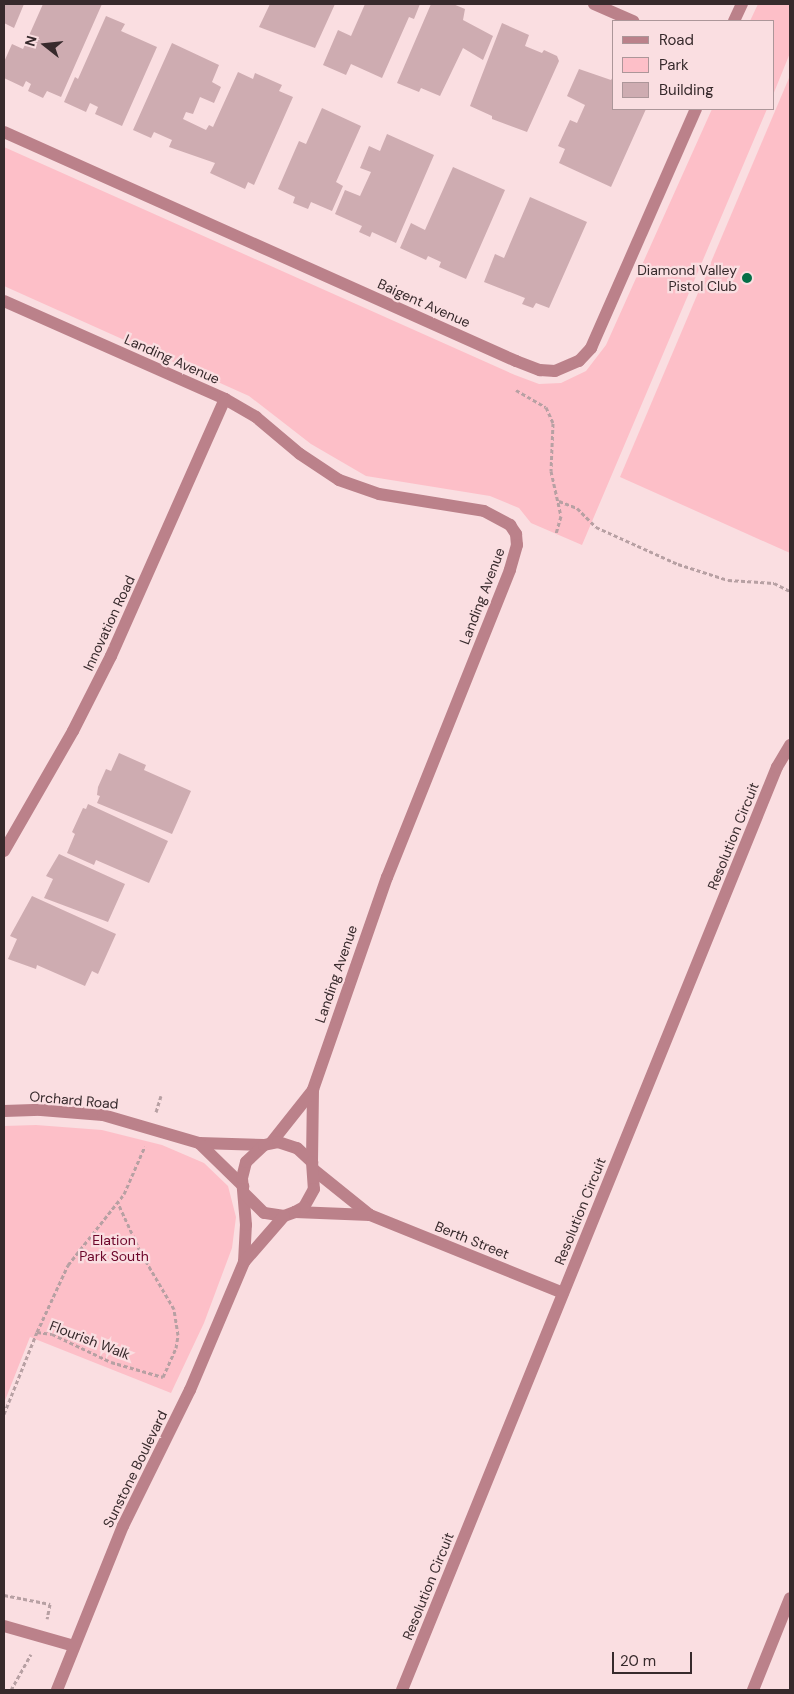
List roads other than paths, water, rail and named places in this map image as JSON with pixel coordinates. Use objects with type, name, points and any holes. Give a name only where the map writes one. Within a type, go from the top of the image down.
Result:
[{"type":"street","points":[[594,4],[631,20]]},
{"type":"street","points":[[734,20],[742,4]]},
{"type":"street","name":"Baigent Avenue","points":[[4,132],[516,361],[540,370],[556,371],[579,361],[591,348],[696,110]]},
{"type":"street","name":"Landing Avenue","points":[[4,301],[225,399],[256,417],[300,454],[339,480],[388,496],[484,511],[510,525],[517,545],[510,570],[371,920],[313,1090],[288,1124],[267,1144]]},
{"type":"street","name":"Innovation Road","points":[[4,851],[73,731],[111,656],[225,399]]},
{"type":"street","name":"Resolution Circuit","points":[[402,1690],[777,767],[790,745]]},
{"type":"street","name":"Landing Avenue","points":[[313,1090],[313,1166]]},
{"type":"street","name":"Orchard Road","points":[[4,1111],[79,1113],[152,1127],[199,1143],[267,1144]]},
{"type":"street","name":"Orchard Road","points":[[199,1143],[244,1190]]},
{"type":"street","points":[[288,1143],[297,1148],[313,1166],[312,1194],[290,1214],[264,1213],[244,1190],[246,1162],[267,1144],[288,1143]]},
{"type":"street","name":"Berth Street","points":[[313,1166],[370,1215],[563,1293]]},
{"type":"street","name":"Sunstone Boulevard","points":[[244,1190],[244,1262]]},
{"type":"street","name":"Berth Street","points":[[290,1214],[370,1215]]},
{"type":"street","name":"Sunstone Boulevard","points":[[57,1690],[123,1526],[190,1390],[244,1262],[262,1237],[290,1214]]},
{"type":"street","points":[[753,1690],[790,1598]]},
{"type":"street","points":[[4,1626],[74,1646]]},
{"type":"place","name":"Diamond Valley Pistol Club","points":[[747,278]]},
{"type":"park label","name":"Elation Park South","points":[[114,1248]]}]
